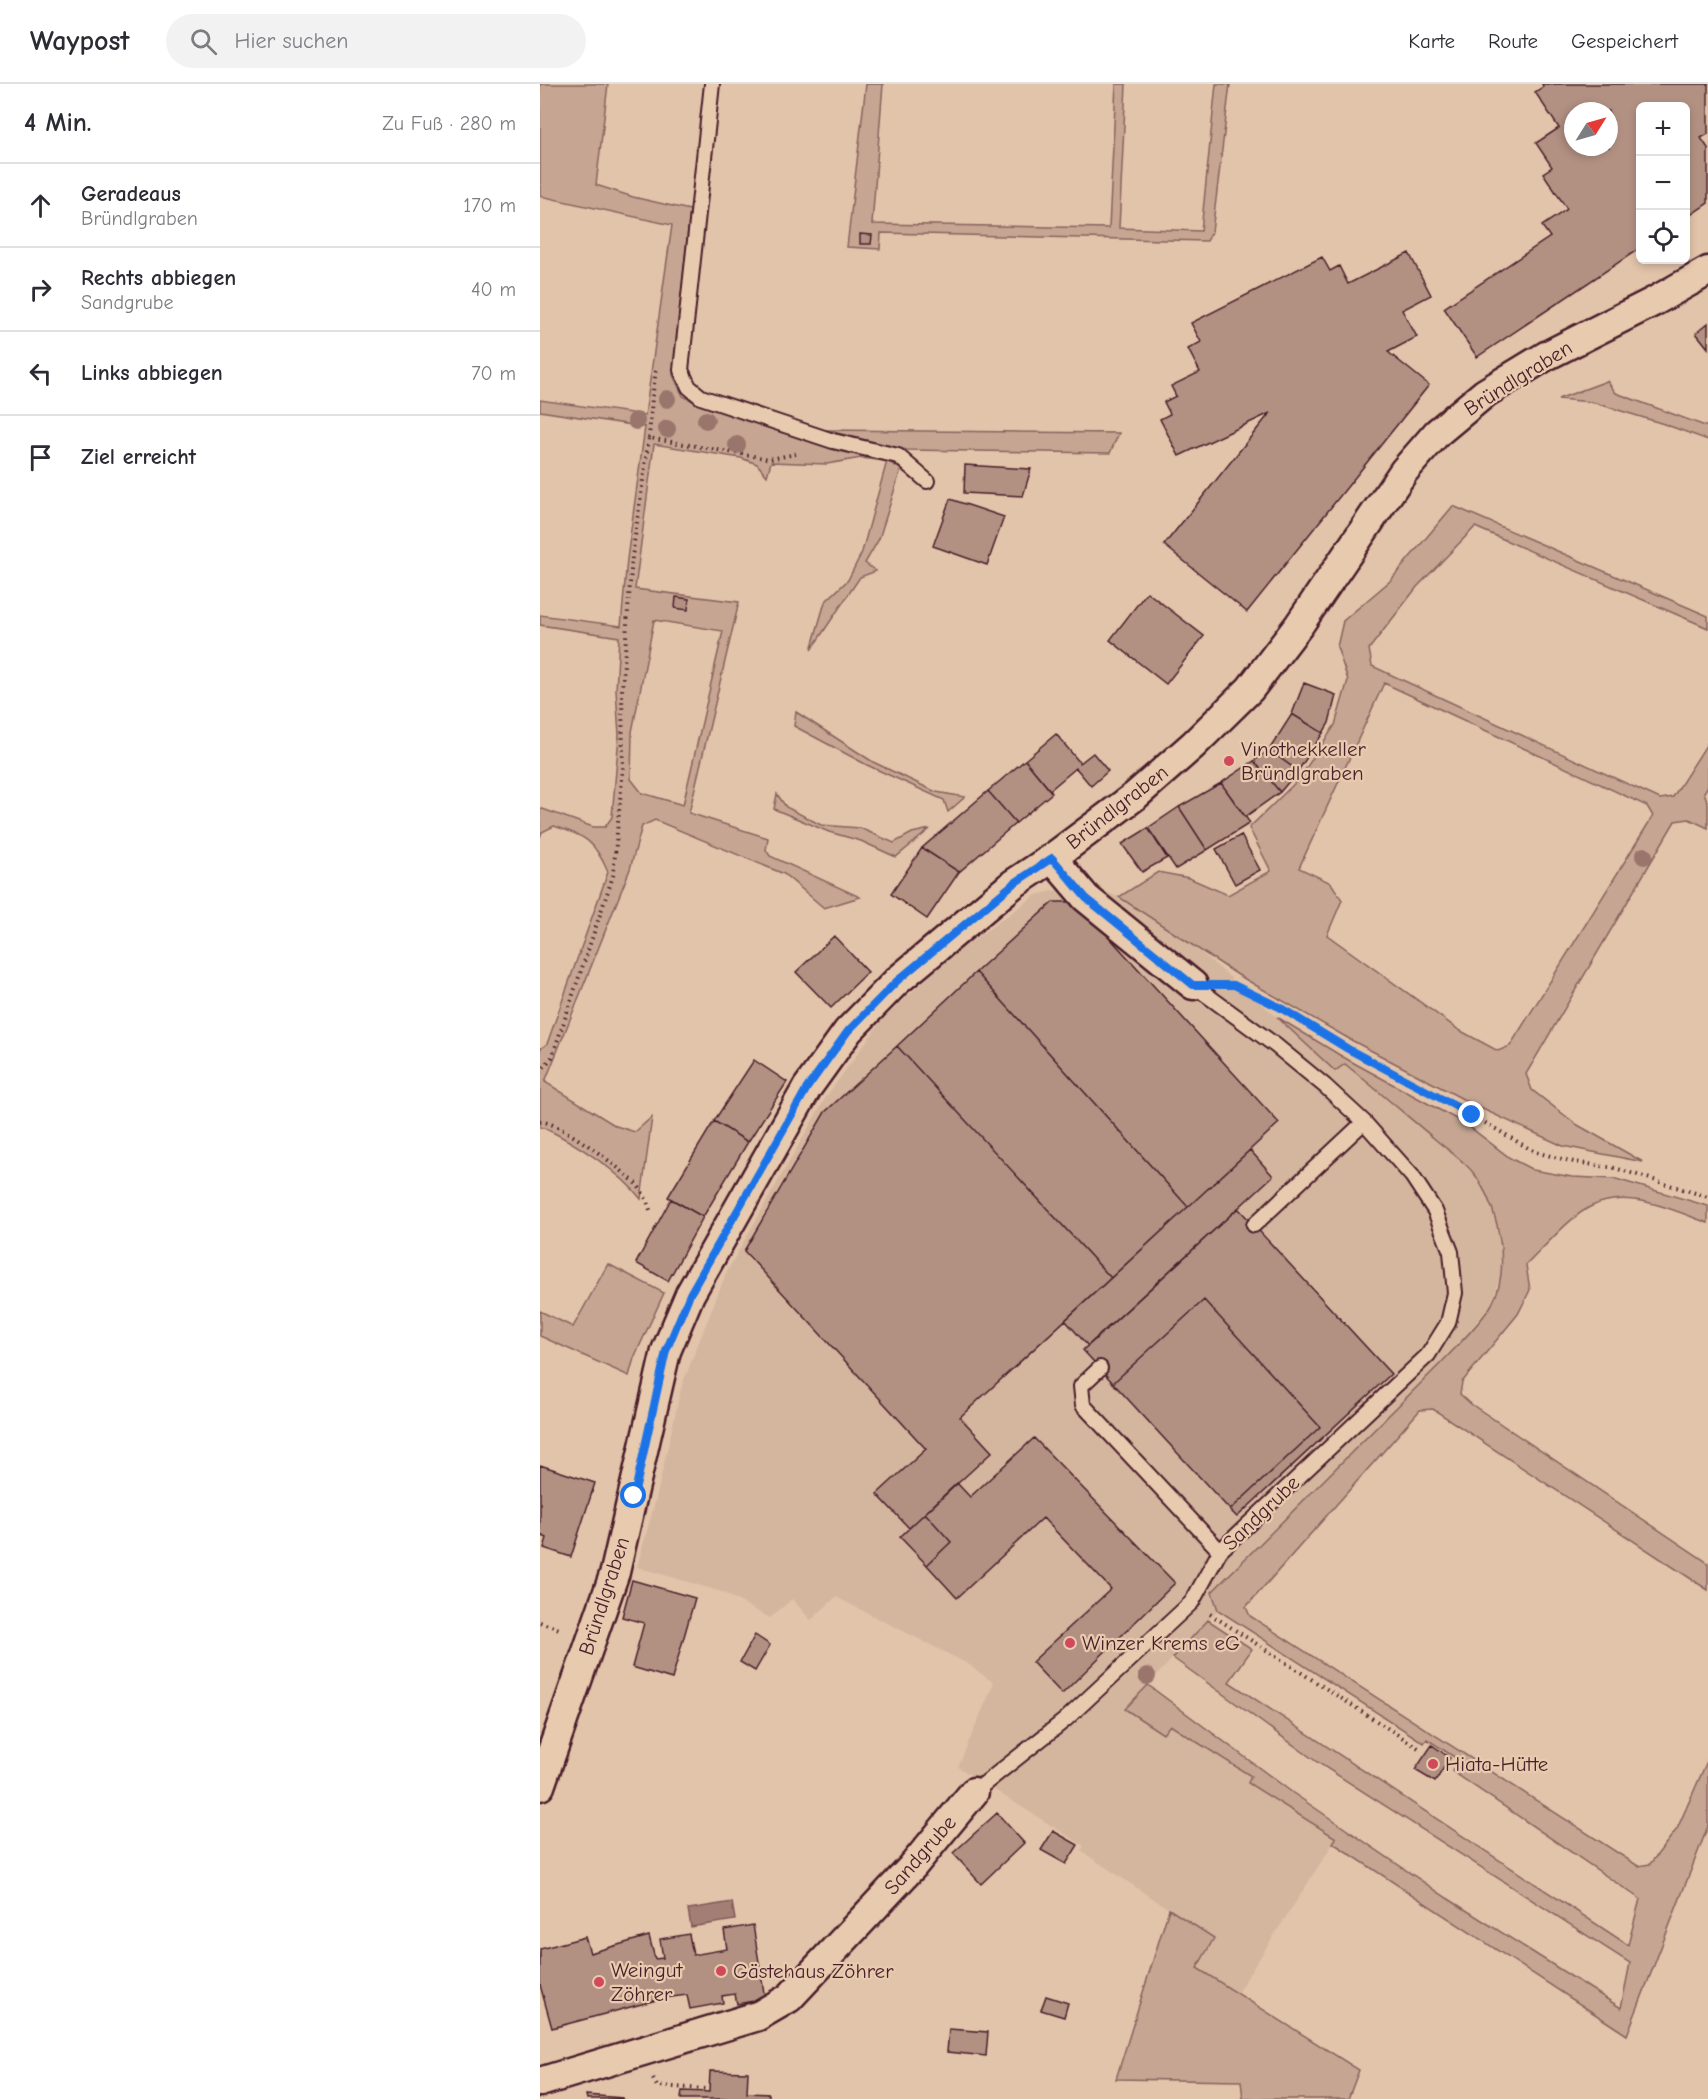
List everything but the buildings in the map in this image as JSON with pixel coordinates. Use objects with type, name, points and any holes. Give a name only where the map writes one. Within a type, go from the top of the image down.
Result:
[{"type":"street","name":"Bründlgraben","points":[[540,1786],[615,1572],[666,1351],[690,1294],[807,1088],[848,1031],[897,981],[1013,884],[1135,796],[1193,746],[1250,689],[1299,624],[1404,471],[1437,433],[1485,393],[1546,356],[1653,302],[1708,271]]},
{"type":"street","name":"Sandgrube","points":[[1052,858],[1086,898],[1193,985]]},
{"type":"street","name":"Sandgrube","points":[[540,2082],[758,2016],[789,1998],[912,1867],[974,1792]]},
{"type":"lane","points":[[712,84],[681,370],[689,387],[701,397],[833,441],[898,456],[927,481]]},
{"type":"lane","name":"Sandgrube","points":[[974,1792],[1065,1720],[1192,1602],[1220,1551],[1428,1355],[1448,1323],[1455,1293],[1451,1252],[1435,1211],[1412,1176],[1364,1122],[1325,1086],[1275,1045],[1193,985]]},
{"type":"lane","points":[[1254,1225],[1364,1122]]},
{"type":"lane","points":[[1100,1368],[1081,1386],[1083,1405],[1220,1551]]},
{"type":"path","points":[[540,1072],[552,1057],[613,876],[623,768],[622,691],[632,557],[650,438],[652,398]]},
{"type":"path","points":[[650,438],[770,459],[806,453],[833,441]]},
{"type":"path","points":[[1193,985],[1234,985],[1281,1008],[1348,1049],[1472,1115],[1535,1152],[1574,1162],[1615,1168],[1708,1197]]},
{"type":"path","points":[[540,1122],[546,1120],[572,1134],[636,1183],[646,1197],[650,1210]]},
{"type":"path","points":[[1192,1602],[1420,1749]]},
{"type":"path","points":[[640,2051],[657,2086],[706,2089]]},
{"type":"shaded area","points":[[540,84],[608,84],[596,185],[633,197],[690,210],[673,375],[683,396],[699,404],[831,447],[887,461],[861,458],[827,464],[771,462],[767,476],[757,464],[741,458],[654,444],[635,589],[739,602],[689,813],[768,838],[766,850],[770,856],[860,897],[824,908],[784,874],[655,820],[642,826],[630,869],[545,1082],[616,1126],[635,1132],[652,1117],[641,1199],[621,1178],[596,1159],[556,1134],[540,1128],[540,1049],[547,1044],[608,872],[593,846],[582,837],[554,826],[542,832],[540,837],[540,808],[593,827],[605,827],[612,817],[619,735],[616,690],[619,637],[540,625],[540,615],[621,626],[627,559],[645,427],[540,411],[540,400],[645,415],[672,225],[540,196]],"holes":[[[654,620],[723,631],[683,805],[642,793],[631,779],[632,732]]]},
{"type":"shaded area","points":[[866,84],[883,84],[872,224],[1109,228],[1116,84],[1126,84],[1119,228],[1201,231],[1216,84],[1230,84],[1212,232],[1207,241],[881,233],[880,249],[847,247]]},
{"type":"shaded area","points":[[1607,381],[1616,393],[1708,427],[1708,440],[1592,402],[1558,399]]},
{"type":"shaded area","points":[[825,430],[1119,433],[1110,453],[907,450]]},
{"type":"shaded area","points":[[887,461],[901,469],[879,539],[865,563],[876,571],[860,577],[811,650],[825,602],[848,580],[862,552]]},
{"type":"shaded area","points":[[1453,506],[1708,616],[1708,628],[1475,527],[1417,587],[1369,649],[1372,666],[1660,799],[1673,797],[1708,742],[1708,786],[1704,792],[1708,804],[1708,828],[1689,819],[1675,821],[1526,1074],[1532,1090],[1576,1124],[1643,1162],[1563,1146],[1476,1106],[1353,1041],[1238,975],[1119,897],[1158,872],[1189,878],[1228,895],[1271,871],[1249,828],[1298,780],[1335,725],[1348,680],[1337,647],[1343,621],[1390,581]],"holes":[[[1384,683],[1647,806],[1653,816],[1510,1046],[1498,1051],[1459,1030],[1327,935],[1342,900],[1331,883],[1299,868]]]},
{"type":"shaded area","points":[[796,712],[873,762],[936,792],[965,797],[948,812],[944,800],[867,765],[794,726]]},
{"type":"shaded area","points":[[777,794],[786,807],[821,825],[860,828],[894,843],[912,833],[930,829],[896,857],[861,841],[829,832],[774,809]]},
{"type":"shaded area","points":[[1083,884],[1119,897],[1192,945],[1277,1017],[1335,1071],[1345,1063],[1457,1158],[1479,1179],[1492,1208],[1500,1239],[1501,1272],[1492,1303],[1438,1366],[1212,1592],[1218,1610],[1125,1709],[1163,1733],[1169,1724],[1252,1777],[1248,1783],[1336,1839],[1237,1993],[1197,1968],[1213,1938],[1081,1851],[1084,1846],[958,1767],[994,1683],[968,1664],[836,1597],[811,1620],[792,1599],[770,1618],[722,1592],[637,1567],[656,1499],[682,1385],[727,1271],[826,1097],[882,1020],[951,956],[1036,895]]},
{"type":"shaded area","points":[[1277,1017],[1343,1057],[1467,1125],[1510,1158],[1533,1170],[1572,1177],[1616,1179],[1708,1206],[1708,1223],[1665,1207],[1621,1199],[1592,1206],[1575,1217],[1526,1265],[1530,1290],[1518,1314],[1462,1382],[1460,1394],[1471,1404],[1708,1563],[1708,1590],[1433,1409],[1420,1410],[1246,1607],[1250,1616],[1638,1866],[1650,1864],[1677,1829],[1708,1759],[1708,1826],[1627,2035],[1333,1843],[1336,1838],[1248,1783],[1251,1776],[1170,1725],[1163,1734],[1125,1709],[1148,1685],[1293,1793],[1447,1898],[1621,2008],[1630,1963],[1317,1762],[1173,1658],[1208,1620],[1252,1649],[1229,1682],[1628,1945],[1640,1899],[1452,1771],[1459,1760],[1427,1739],[1424,1743],[1218,1610],[1212,1592],[1467,1336],[1492,1304],[1501,1275],[1502,1258],[1497,1225],[1486,1194],[1470,1170],[1345,1064],[1335,1071]]},
{"type":"shaded area","points":[[608,1264],[664,1293],[634,1358],[629,1376],[540,1336],[540,1311],[573,1327]]},
{"type":"shaded area","points":[[732,1902],[735,1920],[691,1927],[688,1909]]},
{"type":"shaded area","points":[[1169,1909],[1214,1938],[1197,1968],[1359,2070],[1348,2099],[1243,2099],[1241,2081],[1116,2079]]},
{"type":"place","name":"Vinothekkeller Bründlgraben","points":[[1229,761]]},
{"type":"place","name":"Winzer Krems eG","points":[[1070,1643]]},
{"type":"place","name":"Hiata-Hütte","points":[[1433,1764]]},
{"type":"place","name":"Gästehaus Zöhrer","points":[[721,1971]]},
{"type":"place","name":"Weingut Zöhrer","points":[[599,1982]]},
{"type":"route","points":[[634,1496],[666,1351],[690,1294],[807,1088],[848,1031],[897,981],[1013,884],[1052,858],[1086,898],[1193,985],[1234,985],[1281,1008],[1348,1049],[1472,1115]]}]
